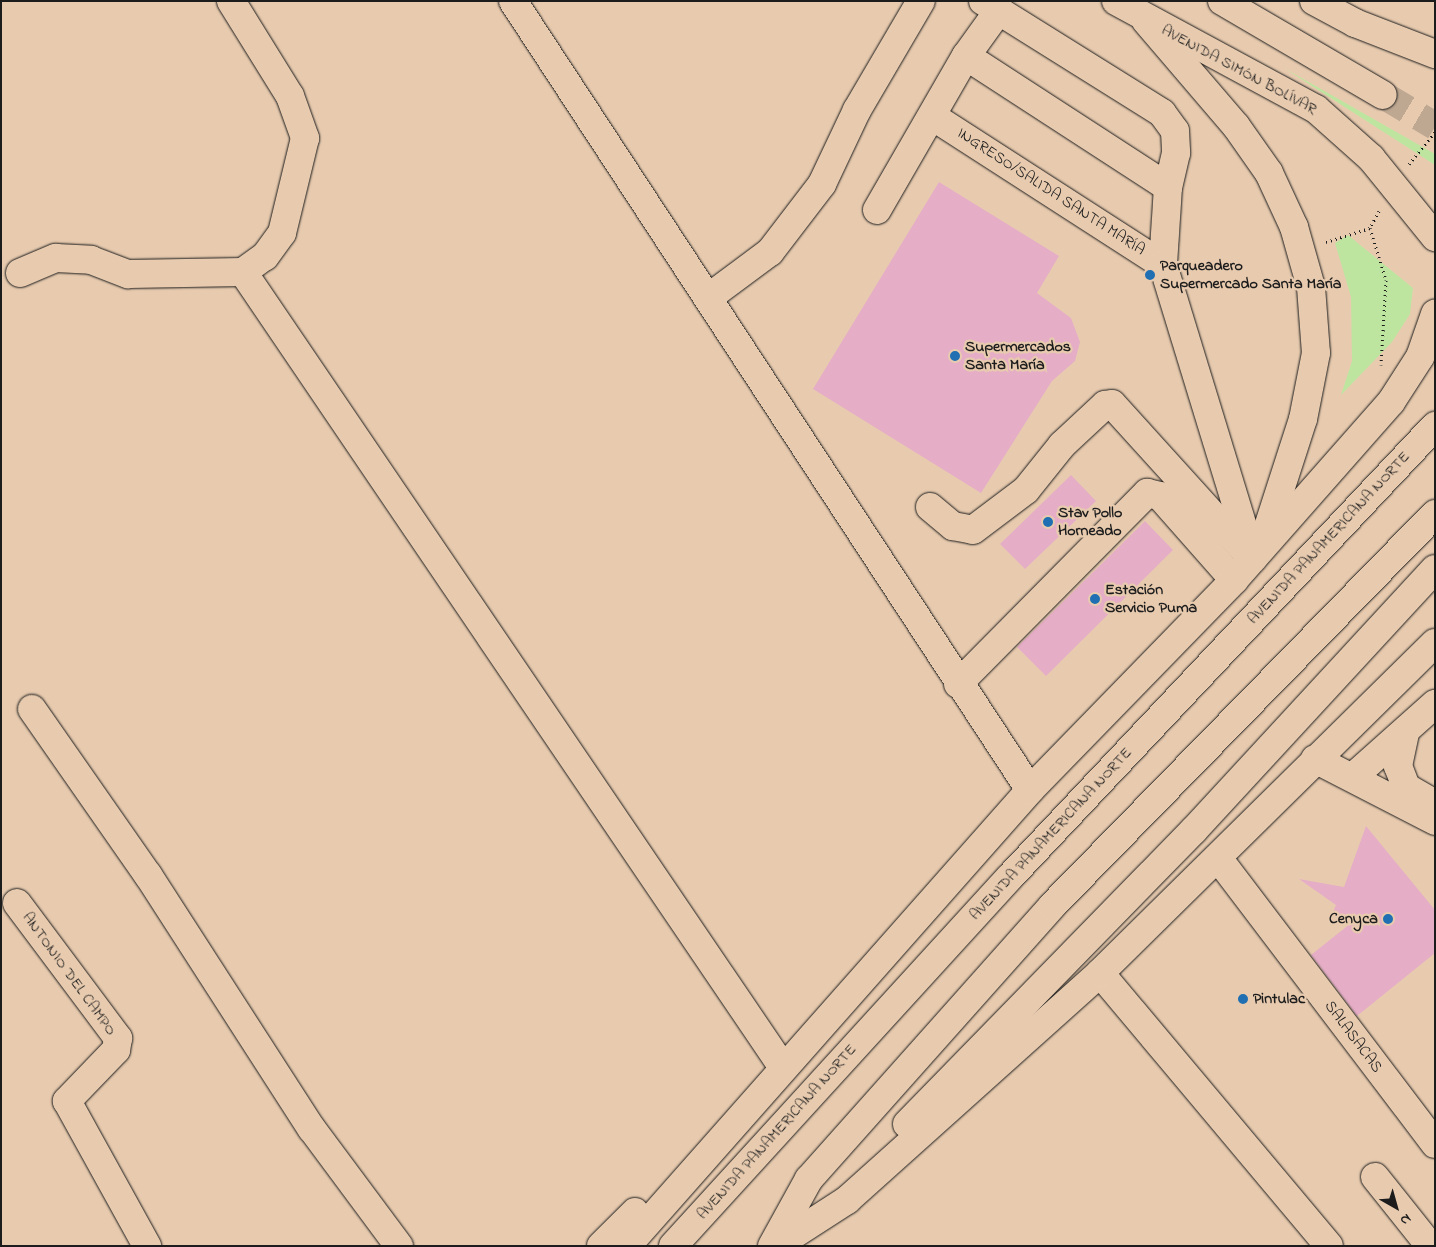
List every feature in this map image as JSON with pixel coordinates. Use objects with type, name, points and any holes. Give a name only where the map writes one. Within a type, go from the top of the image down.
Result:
[{"type":"main road","points":[[20,273],[56,258],[91,260],[128,274],[243,272],[265,256],[282,233],[305,138],[290,96],[231,1]]},
{"type":"main road","points":[[513,1],[958,684],[1030,790]]},
{"type":"main road","points":[[708,298],[770,252],[822,184],[857,110],[921,1]]},
{"type":"main road","name":"AVENIDA SIMÓN BOLÍVAR","points":[[1116,1],[1146,21],[1316,109],[1394,184],[1435,237]]},
{"type":"main road","points":[[1222,1],[1383,95]]},
{"type":"main road","points":[[1314,1],[1355,23],[1435,54]]},
{"type":"main road","points":[[877,210],[966,56],[991,6],[1162,113],[1175,131],[1176,153],[1168,187],[1163,264]]},
{"type":"main road","points":[[1146,21],[1236,126],[1269,173],[1301,251],[1311,287],[1316,353],[1303,419],[1257,555]]},
{"type":"main road","points":[[966,56],[1168,187]]},
{"type":"main road","name":"INGRESO/SALIDA SANTA MARÍA","points":[[932,116],[1163,264],[1257,555]]},
{"type":"main road","points":[[243,272],[782,1066]]},
{"type":"main road","points":[[627,1246],[782,1066],[1030,790],[1257,555],[1399,390],[1420,357],[1435,314]]},
{"type":"main road","points":[[930,507],[953,526],[973,530],[1026,490],[1062,445],[1104,405],[1112,404],[1257,555]]},
{"type":"main road","name":"AVENIDA PANAMERICANA NORTE","points":[[673,1246],[1010,877],[1435,426]]},
{"type":"main road","points":[[958,684],[1147,493],[1160,496],[1234,580]]},
{"type":"main road","points":[[772,1246],[809,1179],[1052,906],[1435,514]]},
{"type":"main road","points":[[847,1200],[903,1128],[1194,830],[1435,569]]},
{"type":"main road","points":[[776,1246],[847,1200],[1100,973],[1218,858],[1315,759],[1435,643]]},
{"type":"main road","points":[[1353,777],[1405,733],[1435,704]]},
{"type":"main road","points":[[32,709],[148,875],[312,1129],[399,1246]]},
{"type":"main road","points":[[1405,733],[1398,766],[1406,786],[1435,804]]},
{"type":"main road","points":[[1315,759],[1435,821]]},
{"type":"main road","name":"SALASACAS","points":[[1218,858],[1435,1144]]},
{"type":"main road","name":"ANTONIO DEL CAMPO","points":[[18,903],[118,1038],[116,1050],[68,1101],[147,1246]]},
{"type":"main road","points":[[1100,973],[1329,1246]]},
{"type":"main road","points":[[601,1246],[782,1066]]},
{"type":"main road","points":[[1375,1177],[1430,1246]]},
{"type":"path","points":[[1301,251],[1370,228],[1394,184],[1435,132]]},
{"type":"path","points":[[1370,228],[1386,280],[1380,369],[1399,390]]},
{"type":"green space","points":[[1284,68],[1435,154],[1435,165]]},
{"type":"green space","points":[[1348,235],[1413,288],[1410,314],[1392,342],[1341,395],[1352,361],[1351,297],[1335,243]]},
{"type":"building","name":"Supermercados Santa María","points":[[939,182],[1059,256],[1037,293],[1071,318],[1080,342],[1075,361],[1052,381],[981,493],[813,389]]},
{"type":"building","name":"Stav Pollo Horneado","points":[[1071,475],[1096,501],[1025,569],[1000,544]]},
{"type":"building","name":"Estación Servicio Puma","points":[[1145,521],[1173,550],[1046,676],[1017,647]]},
{"type":"building","name":"Cenyca","points":[[1366,826],[1435,910],[1435,953],[1357,1016],[1311,955],[1351,923],[1332,914],[1336,905],[1299,879],[1344,887]]},
{"type":"tunnel","points":[[1383,95],[1435,126]]},
{"type":"place","name":"Parqueadero Supermercado Santa María","points":[[1150,275]]},
{"type":"place","name":"Supermercados Santa María","points":[[955,356]]},
{"type":"place","name":"Stav Pollo Horneado","points":[[1048,522]]},
{"type":"place","name":"Estación Servicio Puma","points":[[1095,599]]},
{"type":"place","name":"Cenyca","points":[[1388,919]]},
{"type":"place","name":"Pintulac","points":[[1243,999]]}]
